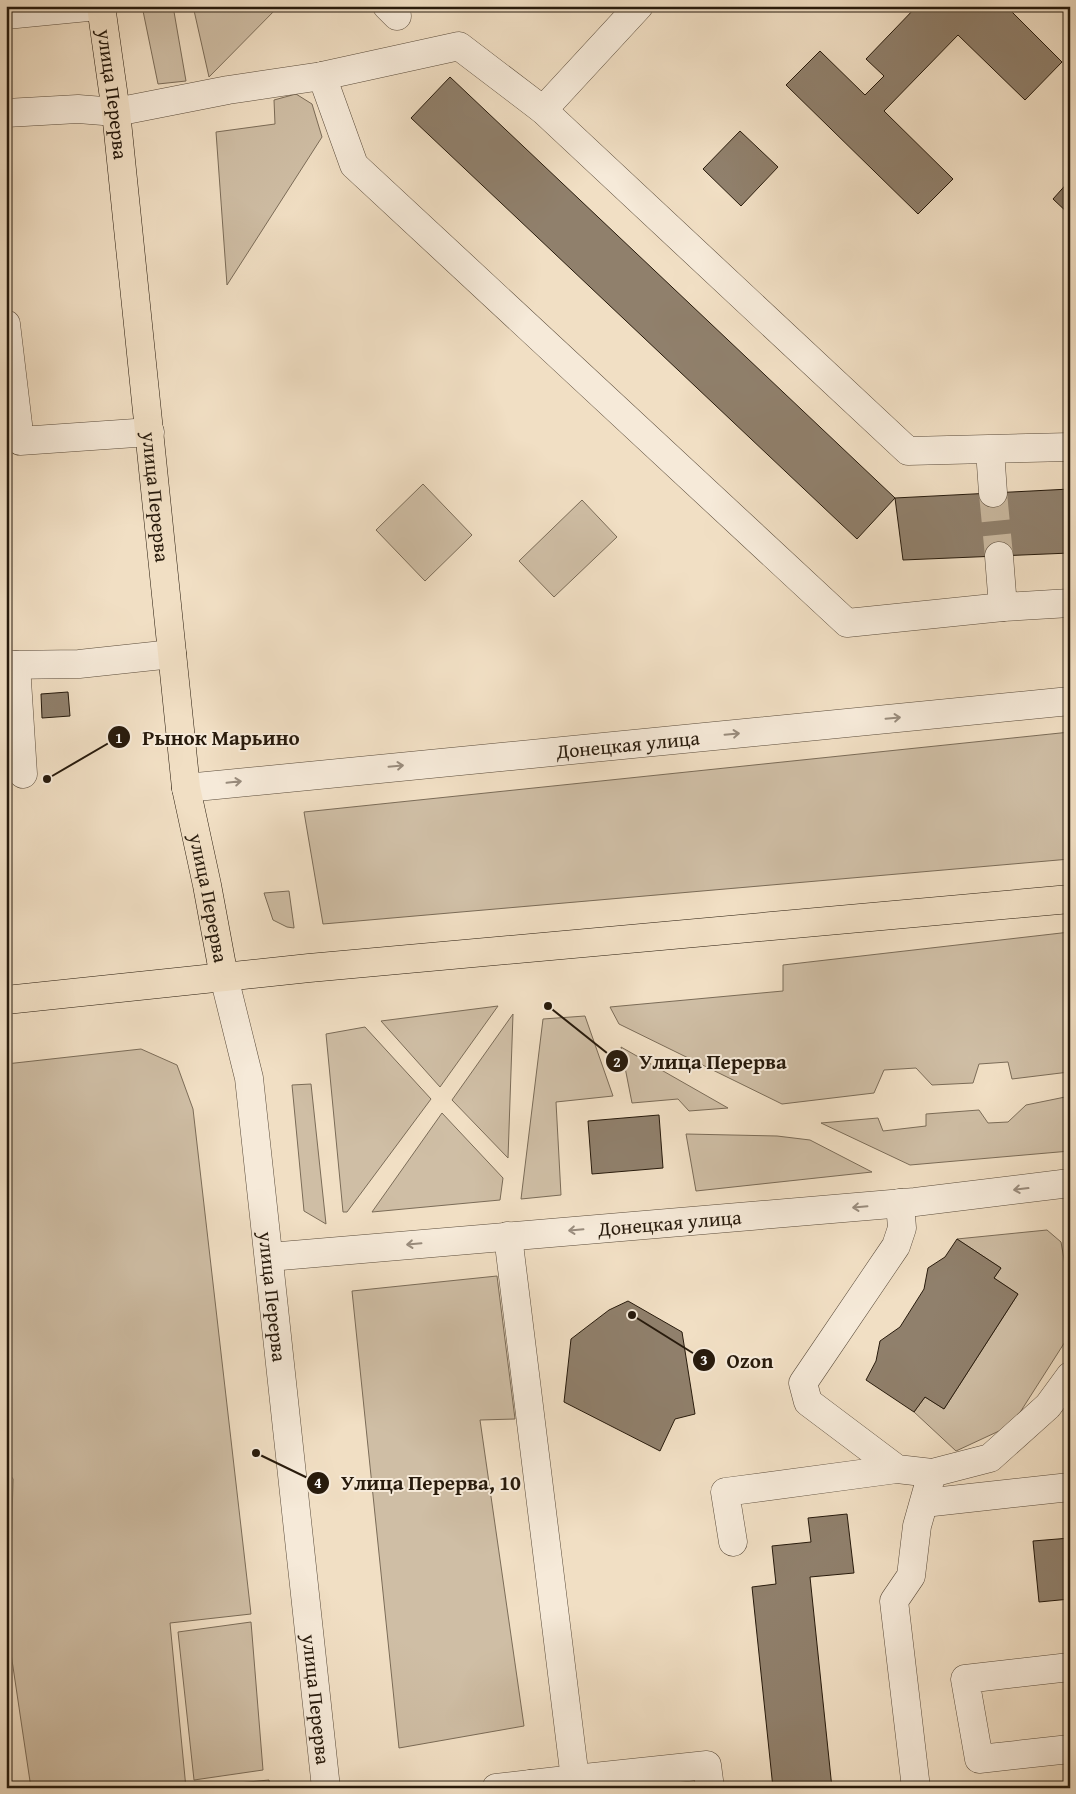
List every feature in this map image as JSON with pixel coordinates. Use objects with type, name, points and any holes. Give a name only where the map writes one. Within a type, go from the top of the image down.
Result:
[{"type":"main road","name":"улица Перерва","points":[[99,6],[116,112],[186,788],[224,977]]},
{"type":"main road","points":[[6,1000],[224,977],[1070,899]]},
{"type":"street","points":[[10,13],[99,6]]},
{"type":"street","points":[[543,110],[639,6]]},
{"type":"street","points":[[6,113],[78,109],[116,112],[228,90],[322,76],[459,46],[543,110],[908,451],[990,450],[1070,446]]},
{"type":"street","points":[[322,76],[354,165],[847,623],[1003,607],[1070,603]]},
{"type":"street","points":[[6,324],[20,441],[150,432]]},
{"type":"street","points":[[990,450],[994,493]]},
{"type":"street","points":[[999,556],[1003,607]]},
{"type":"street","points":[[23,774],[11,665],[80,664],[172,654]]},
{"type":"street","name":"Донецкая улица","points":[[186,788],[1070,701]]},
{"type":"street","name":"улица Перерва","points":[[224,977],[249,1078],[326,1788]]},
{"type":"street","name":"Донецкая улица","points":[[269,1257],[1069,1188]]},
{"type":"street","points":[[896,1469],[801,1404],[803,1383],[896,1246],[902,1228],[900,1203]]},
{"type":"street","points":[[508,1236],[574,1779]]},
{"type":"street","points":[[733,1542],[725,1492],[896,1469],[932,1474],[990,1458],[1048,1406],[1070,1376]]},
{"type":"street","points":[[916,1788],[894,1601],[911,1576],[917,1526],[932,1474]]},
{"type":"street","points":[[924,1503],[1070,1487]]},
{"type":"street","points":[[1070,1667],[965,1679],[979,1759],[1070,1749]]},
{"type":"street","points":[[496,1788],[531,1786],[574,1779],[707,1765],[710,1788]]},
{"type":"shaded area","points":[[142,6],[173,6],[186,81],[158,84]]},
{"type":"shaded area","points":[[193,6],[279,6],[209,77]]},
{"type":"shaded area","points":[[296,94],[312,104],[322,137],[227,285],[216,132],[275,124],[274,100]]},
{"type":"shaded area","points":[[423,484],[472,535],[425,581],[376,530]]},
{"type":"shaded area","points":[[582,500],[617,537],[554,597],[519,561]]},
{"type":"shaded area","points":[[1070,732],[1070,859],[323,924],[304,812]]},
{"type":"shaded area","points":[[289,891],[294,928],[287,927],[273,920],[264,893]]},
{"type":"shaded area","points":[[1070,932],[1070,1058],[1066,1059],[1069,1072],[1012,1079],[1008,1062],[979,1064],[973,1083],[932,1085],[916,1068],[884,1070],[874,1093],[782,1104],[619,1024],[610,1007],[783,991],[783,965]]},
{"type":"shaded area","points":[[498,1006],[440,1087],[381,1021]]},
{"type":"shaded area","points":[[513,1014],[508,1158],[452,1100]]},
{"type":"shaded area","points":[[585,1016],[613,1096],[556,1102],[561,1195],[521,1199],[543,1019]]},
{"type":"shaded area","points":[[365,1027],[431,1099],[347,1212],[343,1212],[326,1034]]},
{"type":"shaded area","points":[[621,1047],[728,1108],[689,1111],[678,1099],[632,1103]]},
{"type":"shaded area","points":[[141,1049],[177,1065],[193,1109],[251,1614],[170,1623],[186,1788],[31,1788],[9,1640],[13,1479],[6,1468],[6,1064]]},
{"type":"shaded area","points":[[311,1084],[326,1224],[304,1211],[292,1085]]},
{"type":"shaded area","points":[[1070,1096],[1070,1151],[910,1165],[821,1123],[878,1118],[883,1131],[926,1126],[926,1114],[979,1110],[988,1123],[1008,1122],[1026,1105]]},
{"type":"shaded area","points":[[442,1113],[503,1178],[500,1200],[372,1212]]},
{"type":"shaded area","points":[[686,1134],[777,1136],[810,1140],[872,1172],[696,1191]]},
{"type":"shaded area","points":[[1047,1230],[1061,1242],[1070,1293],[1070,1334],[1012,1425],[956,1451],[914,1412],[925,1397],[944,1409],[1018,1294],[994,1278],[1001,1268],[957,1239]]},
{"type":"shaded area","points":[[497,1276],[515,1419],[480,1420],[524,1726],[399,1748],[352,1291]]},
{"type":"shaded area","points":[[251,1622],[263,1770],[194,1780],[178,1632]]},
{"type":"shaded area","points":[[269,1780],[270,1788],[186,1788]]},
{"type":"building","points":[[917,6],[1006,6],[1062,62],[1025,100],[958,35],[884,111],[953,179],[918,214],[786,85],[820,51],[865,95],[884,76],[866,59]]},
{"type":"building","points":[[450,77],[895,498],[857,539],[411,118]]},
{"type":"building","points":[[740,131],[778,167],[741,206],[703,169]]},
{"type":"building","points":[[1070,180],[1070,215],[1053,199]]},
{"type":"building","points":[[1070,489],[1070,553],[903,560],[895,498]]},
{"type":"building","points":[[68,692],[70,716],[42,718],[41,694]]},
{"type":"building","points":[[659,1115],[663,1168],[592,1174],[588,1121]]},
{"type":"building","points":[[957,1239],[1001,1268],[994,1278],[1018,1294],[944,1409],[925,1397],[914,1412],[866,1380],[876,1361],[880,1341],[900,1327],[924,1289],[928,1268],[945,1257]]},
{"type":"building","points":[[628,1301],[682,1332],[695,1414],[675,1419],[660,1451],[564,1402],[571,1339],[609,1310]]},
{"type":"building","points":[[847,1514],[854,1573],[810,1577],[832,1788],[773,1788],[752,1587],[776,1584],[772,1546],[811,1542],[808,1518]]},
{"type":"building","points":[[1070,1538],[1070,1599],[1039,1602],[1033,1541]]},
{"type":"tunnel","points":[[993,493],[999,556]]},
{"type":"place","name":"Рынок Марьино","points":[[47,779]]},
{"type":"place","name":"Улица Перерва","points":[[548,1006]]},
{"type":"place","name":"Ozon","points":[[632,1315]]},
{"type":"place","name":"Улица Перерва, 10","points":[[256,1453]]}]
